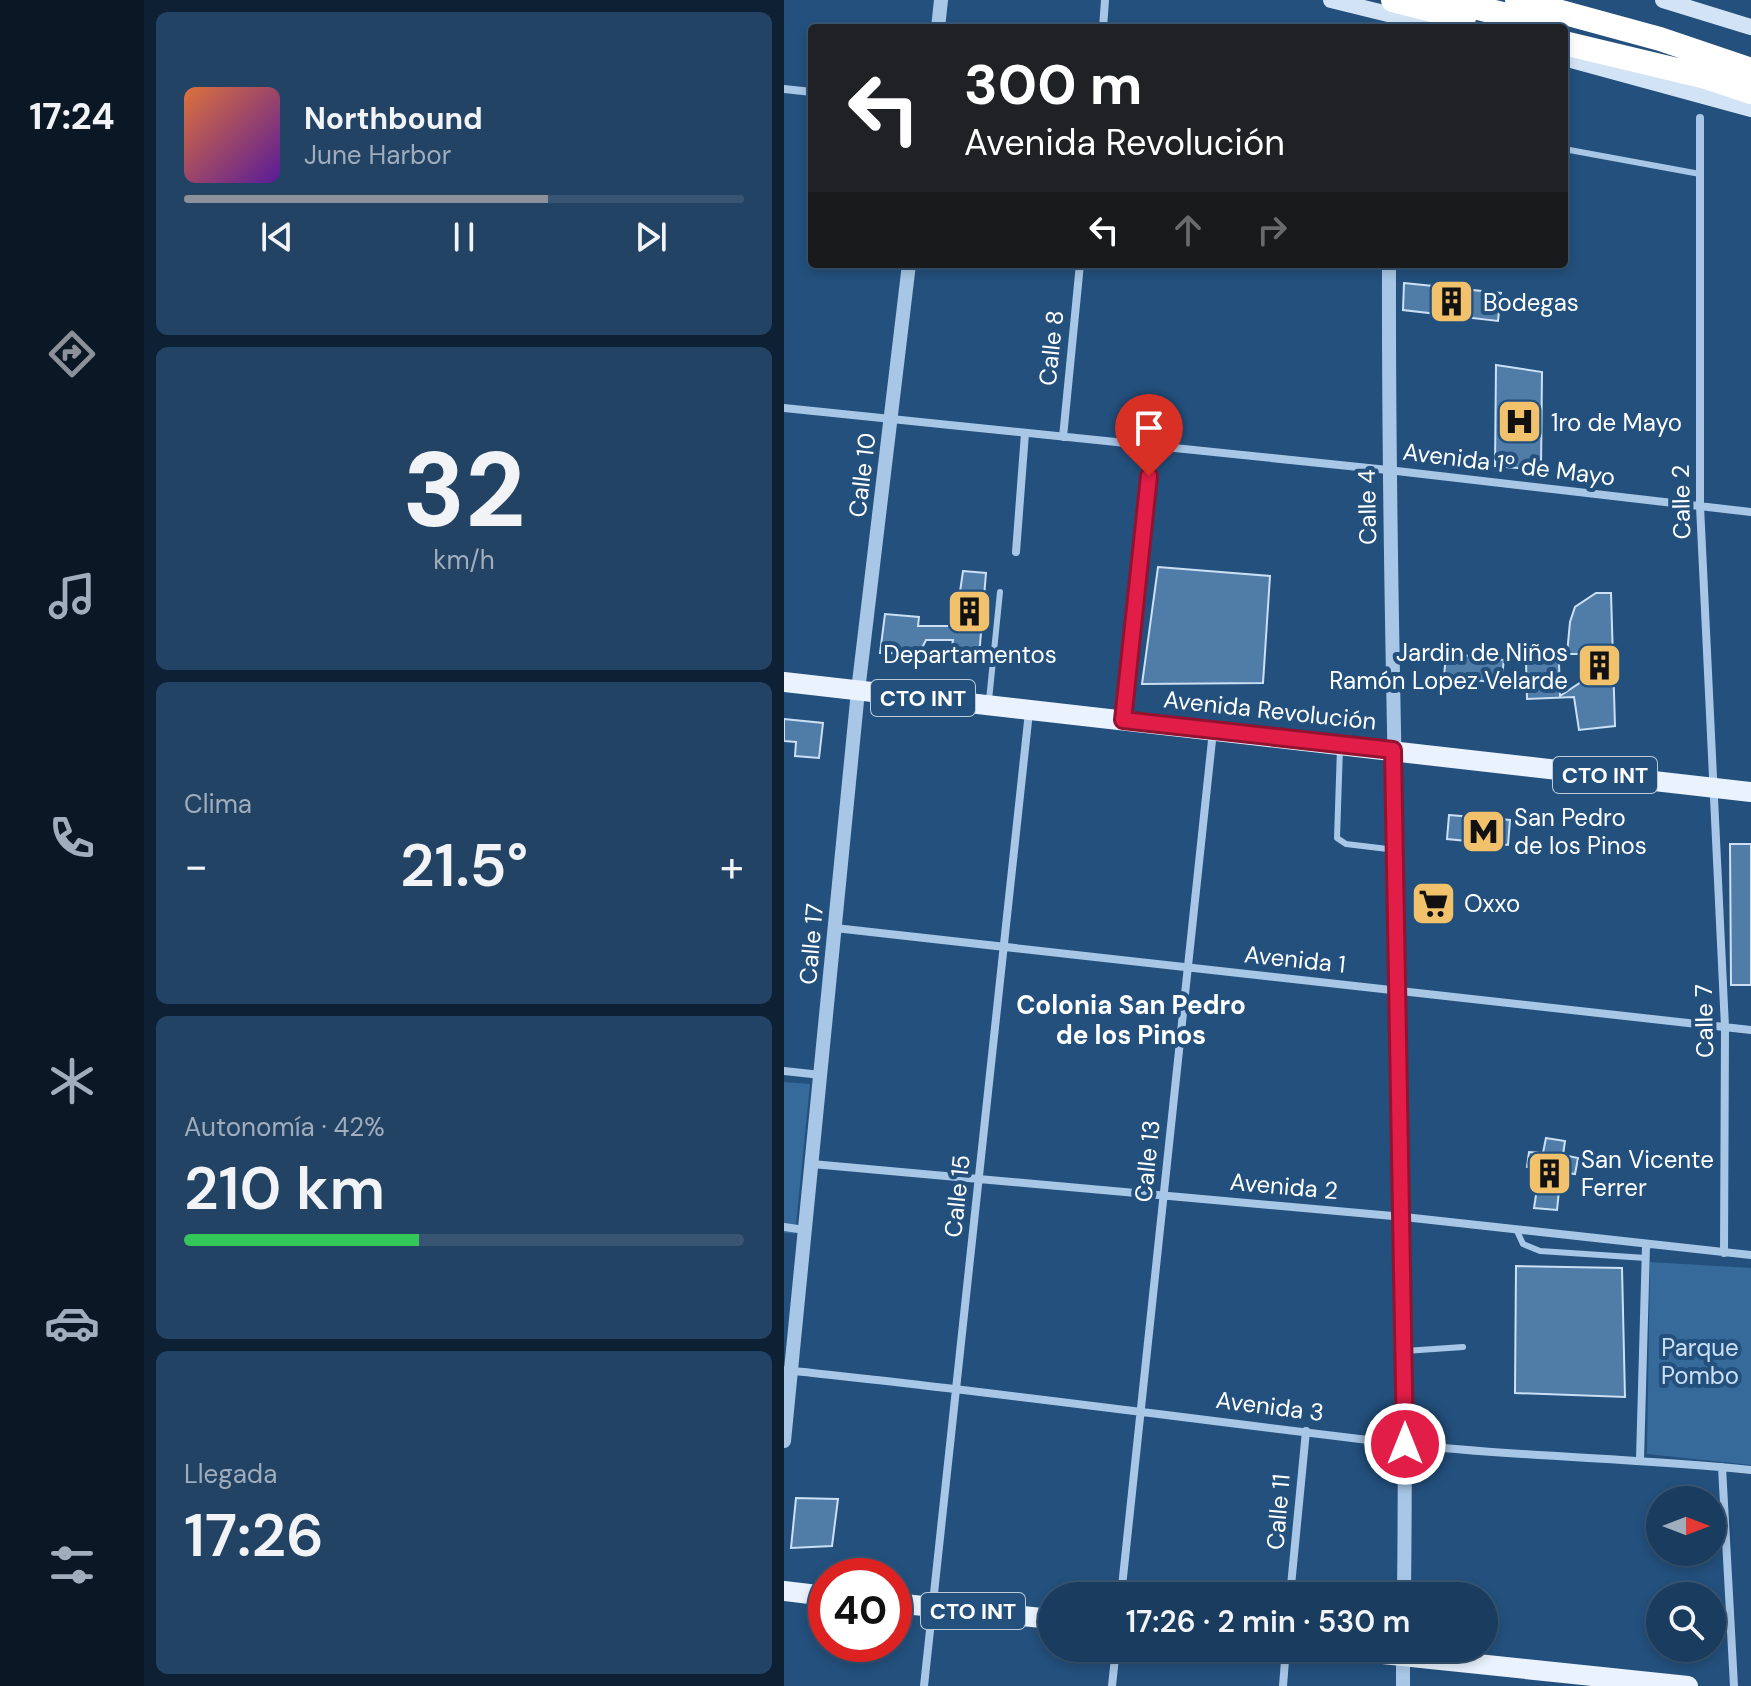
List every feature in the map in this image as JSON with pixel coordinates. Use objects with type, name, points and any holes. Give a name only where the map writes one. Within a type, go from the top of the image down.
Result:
[{"type":"highway","points":[[1445,0],[1545,24]]},
{"type":"highway","points":[[1517,0],[1660,39],[1751,70]]},
{"type":"highway","points":[[1560,0],[1751,53]]},
{"type":"highway","points":[[1390,10],[1479,24]]},
{"type":"highway","points":[[1568,30],[1751,83]]},
{"type":"highway","points":[[1568,44],[1706,77],[1751,92]]},
{"type":"main road","points":[[1331,0],[1390,10],[1433,24]]},
{"type":"main road","points":[[1663,0],[1751,27]]},
{"type":"main road","points":[[1568,59],[1751,109]]},
{"type":"main road","name":"Avenida Revolución","points":[[784,682],[1751,792]]},
{"type":"main road","points":[[784,1591],[808,1594]]},
{"type":"main road","name":"CTO INT","points":[[912,1605],[1038,1618]]},
{"type":"main road","points":[[1487,1662],[1688,1686]]},
{"type":"street","points":[[938,24],[941,0]]},
{"type":"street","points":[[1103,24],[1105,0]]},
{"type":"street","points":[[784,89],[808,92]]},
{"type":"street","name":"Calle 2","points":[[1700,118],[1700,506],[1715,788]]},
{"type":"street","name":"Calle 10","points":[[858,691],[909,268]]},
{"type":"street","name":"Calle 8","points":[[1063,437],[1080,268]]},
{"type":"street","name":"Calle 4","points":[[1389,268],[1388,470],[1404,1217],[1404,1582]]},
{"type":"street","name":"Avenida 1º de Mayo","points":[[784,408],[1388,470],[1751,512]]},
{"type":"street","points":[[1016,552],[1025,433]]},
{"type":"street","points":[[1123,720],[1152,446]]},
{"type":"street","name":"Calle 17","points":[[784,1441],[788,1370],[806,1230],[858,691]]},
{"type":"street","name":"Calle 15","points":[[924,1686],[1030,709]]},
{"type":"street","name":"Calle 13","points":[[1123,1582],[1213,730]]},
{"type":"street","name":"Calle 7","points":[[1715,788],[1725,1027],[1724,1253]]},
{"type":"street","name":"Avenida 1","points":[[835,928],[1751,1030]]},
{"type":"street","points":[[784,1071],[821,1075]]},
{"type":"street","name":"Avenida 2","points":[[812,1164],[1404,1217],[1646,1246],[1751,1255]]},
{"type":"street","points":[[784,1227],[806,1230]]},
{"type":"street","points":[[1640,1459],[1646,1246]]},
{"type":"street","name":"Avenida 3","points":[[788,1370],[1405,1444],[1640,1459],[1751,1470]]},
{"type":"street","name":"Calle 11","points":[[1291,1582],[1306,1431]]},
{"type":"street","points":[[1722,1467],[1734,1686]]},
{"type":"street","points":[[1112,1686],[1115,1662]]},
{"type":"street","points":[[1283,1686],[1285,1662]]},
{"type":"street","points":[[1403,1662],[1403,1686]]},
{"type":"lane","points":[[1568,150],[1700,174]]},
{"type":"lane","points":[[988,705],[1000,592]]},
{"type":"lane","points":[[1340,744],[1337,838],[1346,844],[1396,850]]},
{"type":"lane","points":[[1517,1231],[1523,1244],[1540,1251],[1646,1258]]},
{"type":"lane","points":[[1405,1351],[1463,1347]]},
{"type":"green space","points":[[784,1082],[810,1084],[795,1234],[784,1233]]},
{"type":"green space","name":"Parque Pombo","points":[[1650,1262],[1751,1268],[1751,1465],[1647,1454]]},
{"type":"building","name":"Bodegas","points":[[1404,283],[1501,293],[1498,321],[1403,310]]},
{"type":"building","points":[[1496,365],[1542,372],[1541,470],[1495,466]]},
{"type":"building","points":[[1158,567],[1270,576],[1263,683],[1142,684]]},
{"type":"building","points":[[963,571],[986,573],[979,656],[951,652],[953,640],[926,640],[919,654],[880,653],[885,614],[919,617],[918,626],[955,626]]},
{"type":"building","name":"Jardin de Niños Ramón Lopez Velarde","points":[[1596,593],[1611,593],[1615,726],[1579,730],[1574,697],[1527,699],[1526,662],[1537,661],[1539,656],[1559,663],[1560,696],[1587,678],[1584,654],[1567,654],[1570,622],[1575,607]]},
{"type":"building","points":[[1446,653],[1504,660],[1501,683],[1444,677]]},
{"type":"building","points":[[784,719],[823,723],[819,758],[795,756],[796,742],[784,741]]},
{"type":"building","points":[[1449,815],[1510,820],[1508,845],[1447,839]]},
{"type":"building","points":[[1730,844],[1751,844],[1751,985],[1731,985]]},
{"type":"building","name":"San Vicente Ferrer","points":[[1546,1138],[1565,1141],[1563,1155],[1578,1158],[1575,1174],[1561,1172],[1557,1210],[1534,1208],[1540,1169],[1527,1167],[1529,1152],[1543,1153]]},
{"type":"building","points":[[1516,1266],[1622,1268],[1625,1397],[1515,1393]]},
{"type":"building","points":[[796,1498],[838,1499],[832,1546],[791,1548]]},
{"type":"place","name":"Bodegas","points":[[1452,302]]},
{"type":"place","name":"1ro de Mayo","points":[[1520,422]]},
{"type":"place","name":"Departamentos","points":[[970,612]]},
{"type":"place","name":"Jardin de Niños Ramón Lopez Velarde","points":[[1599,666]]},
{"type":"place","name":"San Pedro de los Pinos","points":[[1483,831]]},
{"type":"place","name":"Oxxo","points":[[1433,903]]},
{"type":"place","name":"San Vicente Ferrer","points":[[1550,1173]]},
{"type":"district","name":"Colonia San Pedro de los Pinos","points":[[1131,1020]]},
{"type":"route","points":[[1149,476],[1123,720],[1393,750],[1400,991],[1405,1444]]}]
